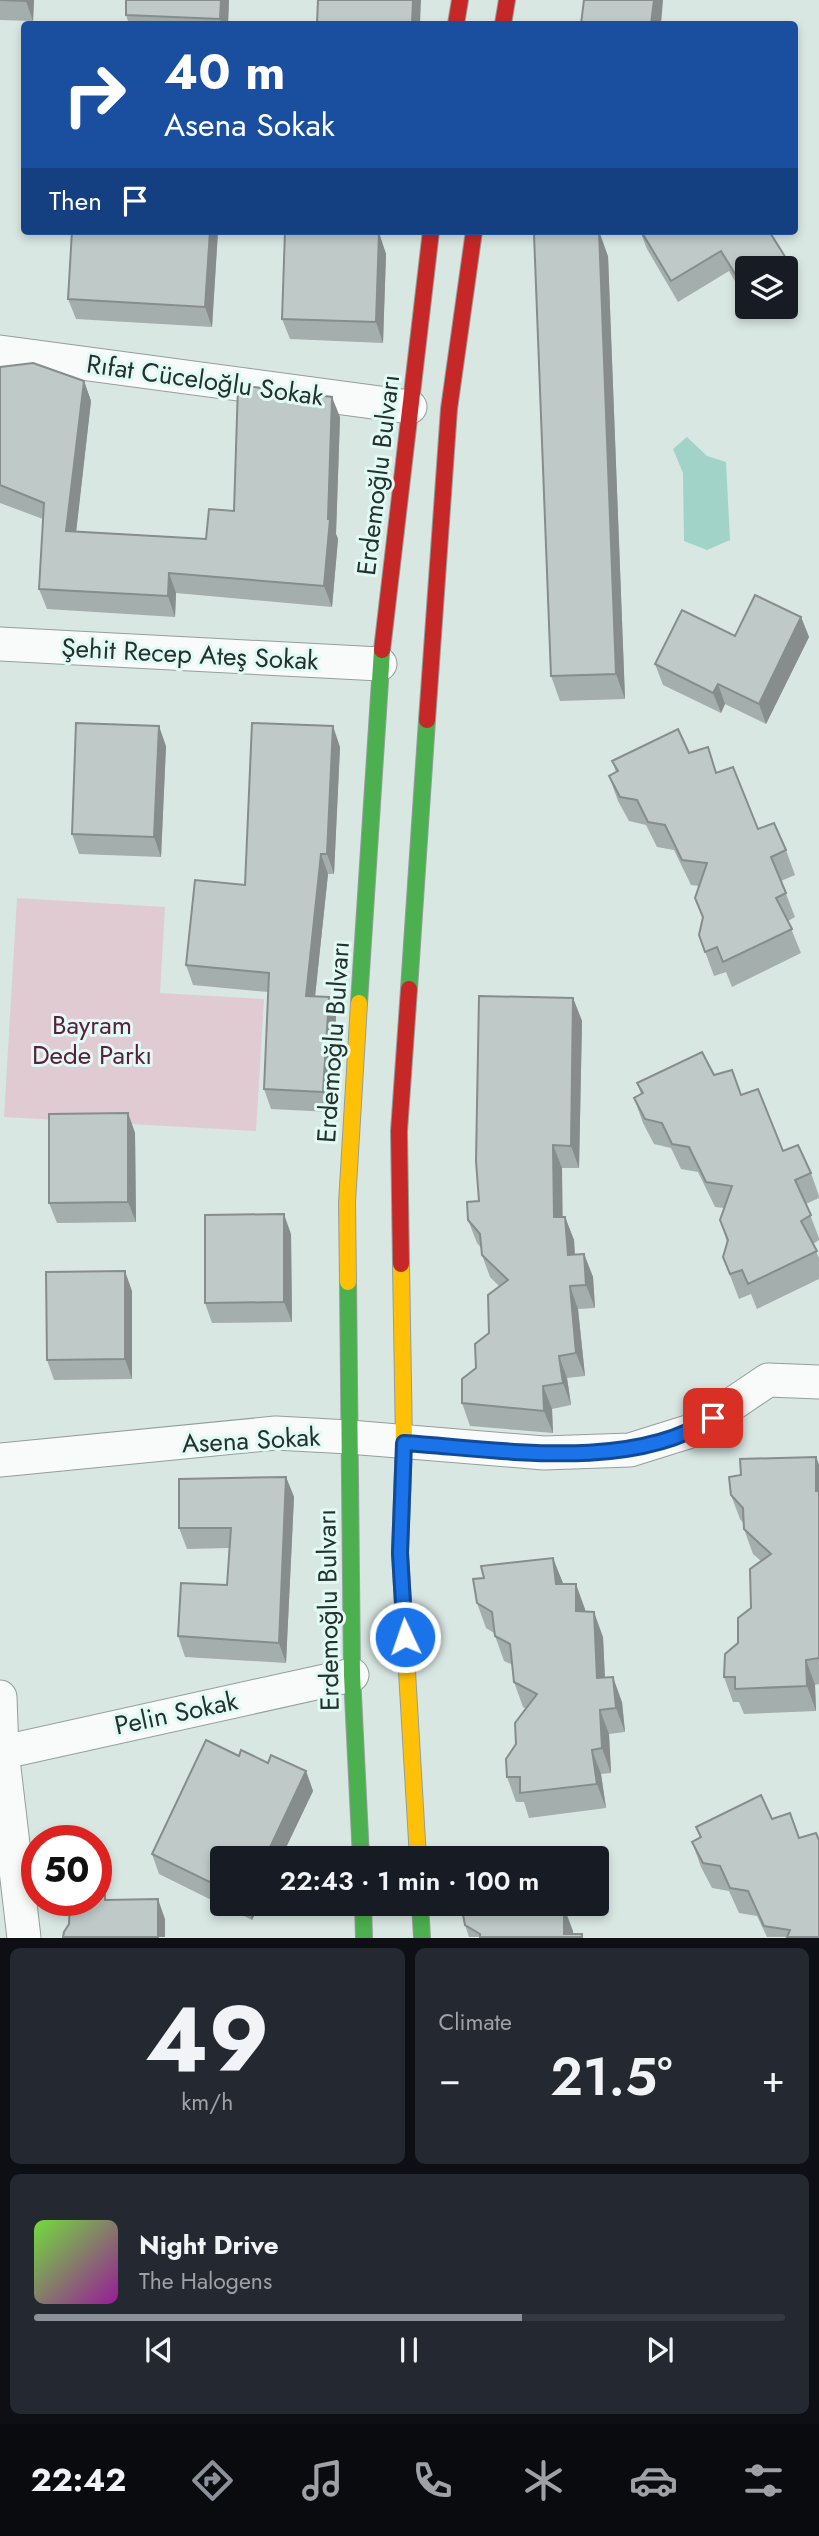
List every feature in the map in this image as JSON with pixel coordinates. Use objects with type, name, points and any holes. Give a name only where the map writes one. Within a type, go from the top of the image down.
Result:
[{"type":"main road","points":[[456,21],[460,0]]},
{"type":"main road","points":[[504,21],[507,0]]},
{"type":"main road","name":"Erdemoğlu Bulvarı","points":[[360,1846],[352,1675],[347,1203],[380,664],[431,235]]},
{"type":"main road","points":[[417,1846],[400,1553],[404,1443],[399,1131],[449,409],[473,235]]},
{"type":"main road","points":[[363,1916],[364,1937]]},
{"type":"main road","points":[[421,1916],[422,1937]]},
{"type":"street","name":"Rıfat Cüceloğlu Sokak","points":[[0,352],[410,407]]},
{"type":"street","name":"Şehit Recep Ateş Sokak","points":[[0,644],[380,664]]},
{"type":"street","name":"Asena Sokak","points":[[0,1460],[276,1433],[544,1453],[630,1450],[694,1430],[768,1380],[819,1382]]},
{"type":"street","name":"Pelin Sokak","points":[[1,1752],[352,1675]]},
{"type":"street","points":[[0,1697],[1,1752],[23,1937]]},
{"type":"green space","name":"Bayram Dede Parkı","points":[[17,898],[165,907],[160,993],[264,999],[256,1131],[4,1117]]},
{"type":"shaded area","points":[[687,437],[707,456],[726,462],[730,540],[707,550],[684,541],[683,473],[673,449]]},
{"type":"building","points":[[126,0],[221,0],[220,19],[126,15]]},
{"type":"building","points":[[318,0],[413,0],[412,21],[317,21]]},
{"type":"building","points":[[584,0],[654,0],[651,21],[581,21]]},
{"type":"building","points":[[72,235],[210,235],[205,307],[68,299]]},
{"type":"building","points":[[285,235],[379,235],[376,322],[282,319]]},
{"type":"building","points":[[534,235],[599,235],[616,674],[551,676]]},
{"type":"building","points":[[643,235],[772,235],[785,256],[735,256],[735,274],[721,251],[671,281]]},
{"type":"building","points":[[33,363],[84,381],[66,531],[206,539],[209,509],[234,511],[238,385],[332,397],[330,519],[324,586],[169,573],[168,596],[39,589],[44,503],[0,485],[0,367]]},
{"type":"building","points":[[755,595],[801,617],[759,704],[718,684],[713,693],[655,664],[682,610],[735,636]]},
{"type":"building","points":[[76,723],[159,726],[154,837],[72,834]]},
{"type":"building","points":[[252,723],[333,726],[327,854],[321,854],[306,996],[329,997],[323,1092],[264,1089],[269,973],[186,965],[195,880],[245,885]]},
{"type":"building","points":[[678,729],[689,753],[708,747],[716,773],[733,767],[758,829],[774,823],[786,850],[771,857],[786,893],[776,898],[792,929],[723,962],[717,947],[705,952],[699,935],[703,917],[695,898],[707,863],[682,860],[665,825],[648,822],[637,800],[620,797],[609,776],[618,771],[612,761]]},
{"type":"building","points":[[479,996],[573,998],[571,1146],[553,1145],[554,1217],[565,1217],[568,1255],[584,1254],[586,1285],[570,1286],[576,1353],[559,1356],[563,1383],[543,1386],[544,1411],[462,1403],[462,1379],[476,1368],[475,1344],[489,1333],[488,1295],[508,1280],[482,1255],[480,1234],[468,1220],[467,1202],[479,1201],[476,1161]]},
{"type":"building","points":[[702,1052],[714,1075],[732,1070],[741,1095],[758,1089],[783,1151],[798,1145],[811,1173],[795,1180],[811,1215],[801,1221],[817,1251],[748,1284],[742,1270],[730,1274],[723,1257],[728,1240],[720,1220],[732,1186],[706,1182],[689,1147],[672,1144],[662,1123],[645,1119],[634,1098],[643,1093],[637,1083]]},
{"type":"building","points":[[128,1113],[128,1202],[49,1203],[49,1114]]},
{"type":"building","points":[[284,1214],[284,1302],[205,1303],[205,1215]]},
{"type":"building","points":[[125,1271],[125,1359],[47,1360],[46,1272]]},
{"type":"building","points":[[816,1457],[816,1491],[819,1491],[819,1658],[806,1660],[807,1686],[735,1689],[735,1677],[724,1677],[725,1654],[738,1643],[738,1618],[751,1608],[750,1569],[771,1554],[744,1529],[743,1508],[731,1495],[729,1477],[741,1475],[740,1459]]},
{"type":"building","points":[[286,1477],[279,1643],[178,1636],[181,1583],[227,1585],[231,1528],[179,1528],[179,1479]]},
{"type":"building","points":[[553,1558],[556,1584],[576,1584],[576,1611],[594,1612],[597,1678],[613,1677],[616,1708],[600,1710],[602,1748],[592,1750],[597,1784],[520,1793],[520,1777],[507,1777],[506,1759],[516,1744],[515,1723],[537,1694],[514,1682],[510,1644],[495,1636],[492,1612],[477,1603],[473,1579],[484,1578],[481,1566]]},
{"type":"building","points":[[206,1740],[239,1756],[241,1750],[268,1763],[271,1755],[306,1771],[271,1846],[210,1846],[210,1882],[152,1854]]},
{"type":"building","points":[[761,1795],[772,1819],[790,1813],[799,1838],[816,1833],[819,1840],[819,1937],[787,1937],[790,1930],[764,1926],[748,1891],[730,1888],[720,1866],[703,1863],[692,1842],[701,1837],[696,1827]]},
{"type":"building","points":[[158,1899],[158,1937],[63,1937],[69,1916],[112,1916],[112,1900]]},
{"type":"building","points":[[463,1916],[564,1916],[564,1934],[582,1934],[582,1937],[480,1937],[480,1934],[465,1925]]},
{"type":"traffic: fast","points":[[359,1003],[382,650]]},
{"type":"traffic: fast","points":[[409,989],[427,720]]},
{"type":"traffic: fast","points":[[348,1282],[352,1675],[360,1846]]},
{"type":"traffic: fast","points":[[363,1916],[364,1938]]},
{"type":"traffic: fast","points":[[421,1916],[422,1938]]},
{"type":"traffic: slow","points":[[348,1282],[347,1203],[359,1003]]},
{"type":"traffic: slow","points":[[401,1264],[404,1443],[400,1553],[417,1846]]},
{"type":"traffic: jam","points":[[456,21],[460,0]]},
{"type":"traffic: jam","points":[[504,21],[507,0]]},
{"type":"traffic: jam","points":[[382,650],[431,235]]},
{"type":"traffic: jam","points":[[427,720],[449,409],[473,235]]},
{"type":"traffic: jam","points":[[401,1264],[399,1131],[409,989]]},
{"type":"route","points":[[405,1637],[400,1553],[404,1443],[544,1453],[630,1450],[694,1430],[713,1418]]}]
